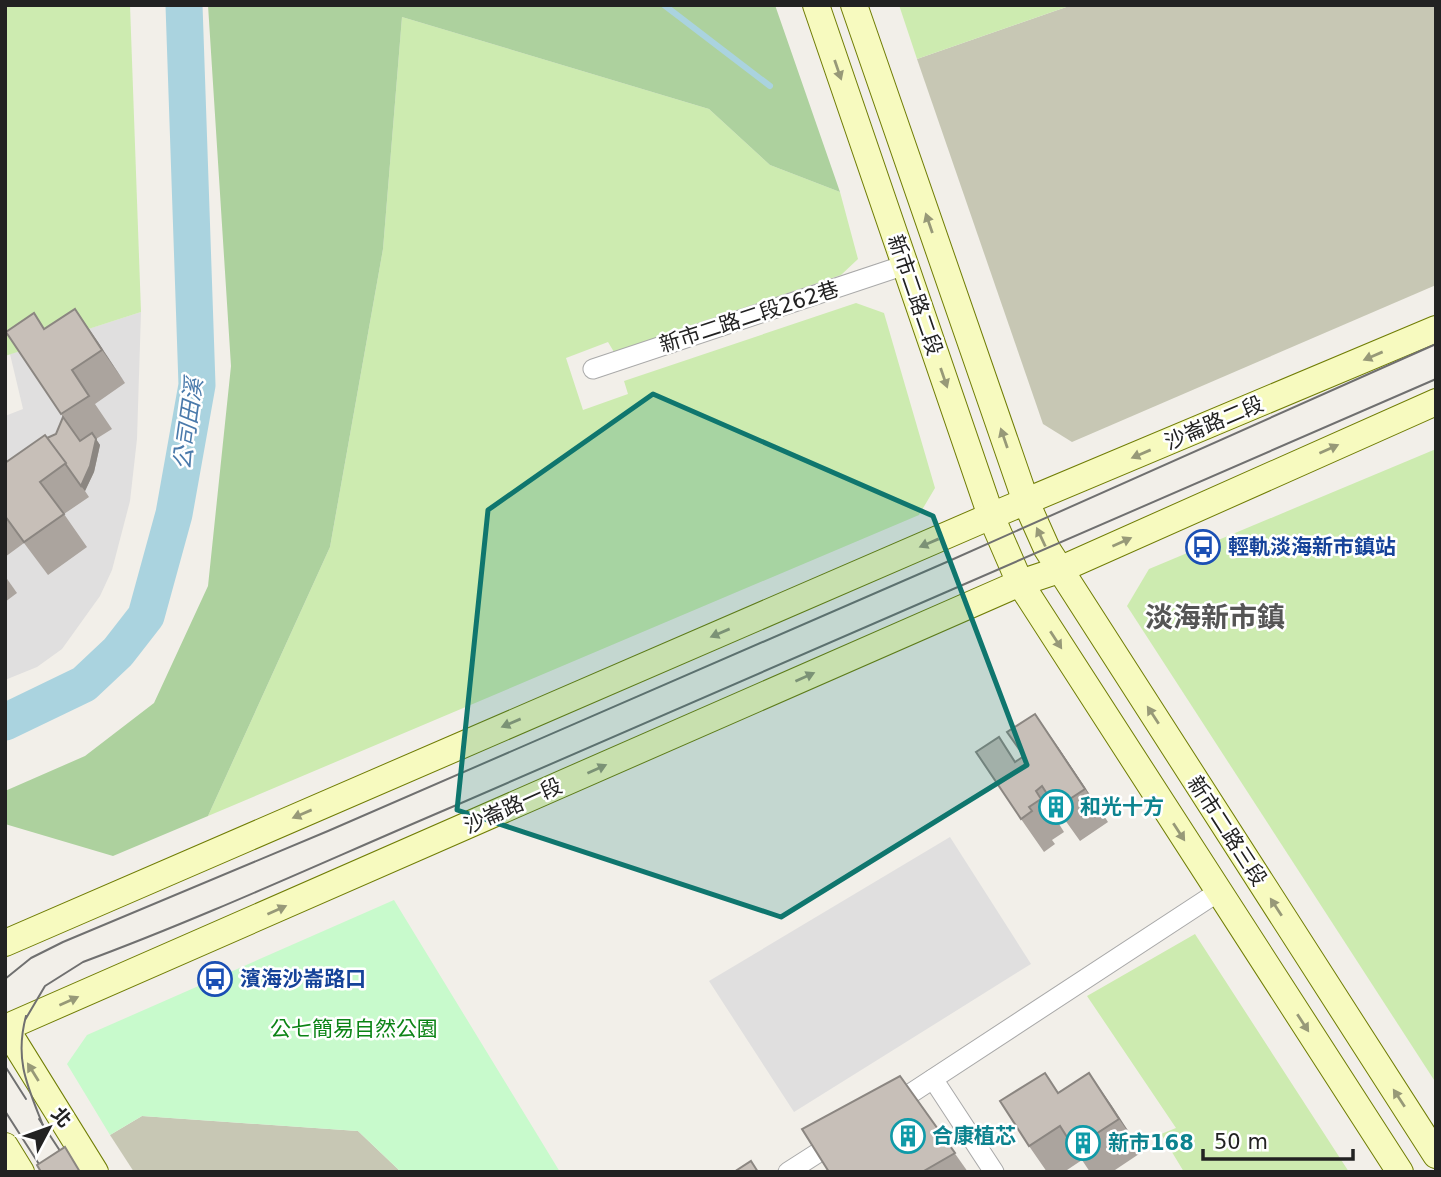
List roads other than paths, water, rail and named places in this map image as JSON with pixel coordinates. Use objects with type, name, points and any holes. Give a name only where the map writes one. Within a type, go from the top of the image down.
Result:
[{"type":"street","name":"新市二路二段","points":[[816,5],[991,516],[1020,583]]},
{"type":"street","name":"新市二路二段","points":[[854,5],[1026,502]]},
{"type":"street","name":"新市二路二段262巷","points":[[593,369],[905,265]]},
{"type":"street","name":"沙崙路二段","points":[[991,516],[1436,329]]},
{"type":"street","points":[[1020,583],[1059,570],[1436,402]]},
{"type":"street","name":"新市二路三段","points":[[1026,502],[1059,570],[1436,1155]]},
{"type":"street","points":[[5,943],[991,516]]},
{"type":"street","name":"新市二路三段","points":[[1020,583],[1400,1172]]},
{"type":"street","name":"沙崙路一段","points":[[5,1027],[1020,583]]},
{"type":"street","points":[[878,1115],[1218,892]]},
{"type":"street","points":[[5,1027],[95,1172]]},
{"type":"street","points":[[933,1079],[994,1172]]},
{"type":"street","points":[[788,1172],[855,1129]]},
{"type":"street","points":[[5,1146],[22,1172]]},
{"type":"waterway","name":"公司田溪","points":[[5,722],[84,684],[118,652],[146,616],[174,514],[197,385],[184,5]]},
{"type":"waterway","points":[[664,5],[770,86]]},
{"type":"tram line","points":[[5,979],[31,958],[63,942],[328,831],[949,561],[1436,344]]},
{"type":"tram line","points":[[44,1128],[24,1074],[22,1047],[23,1032],[26,1016],[25,1020],[45,986],[83,962],[272,885],[1436,379]]},
{"type":"tram line","points":[[5,1066],[26,1099]]},
{"type":"tram line","points":[[5,1111],[44,1172]]},
{"type":"tram line","points":[[39,1119],[74,1172]]},
{"type":"place","name":"輕軌淡海新市鎮站","points":[[1203,547]]},
{"type":"place","name":"和光十方","points":[[1056,807]]},
{"type":"place","name":"濱海沙崙路口","points":[[215,979]]},
{"type":"place","name":"合康植芯","points":[[908,1136]]},
{"type":"place","name":"新市168","points":[[1083,1143]]},
{"type":"district","name":"淡海新市鎮","points":[[1215,617]]},
{"type":"park label","name":"公七簡易自然公園","points":[[354,1029]]}]
